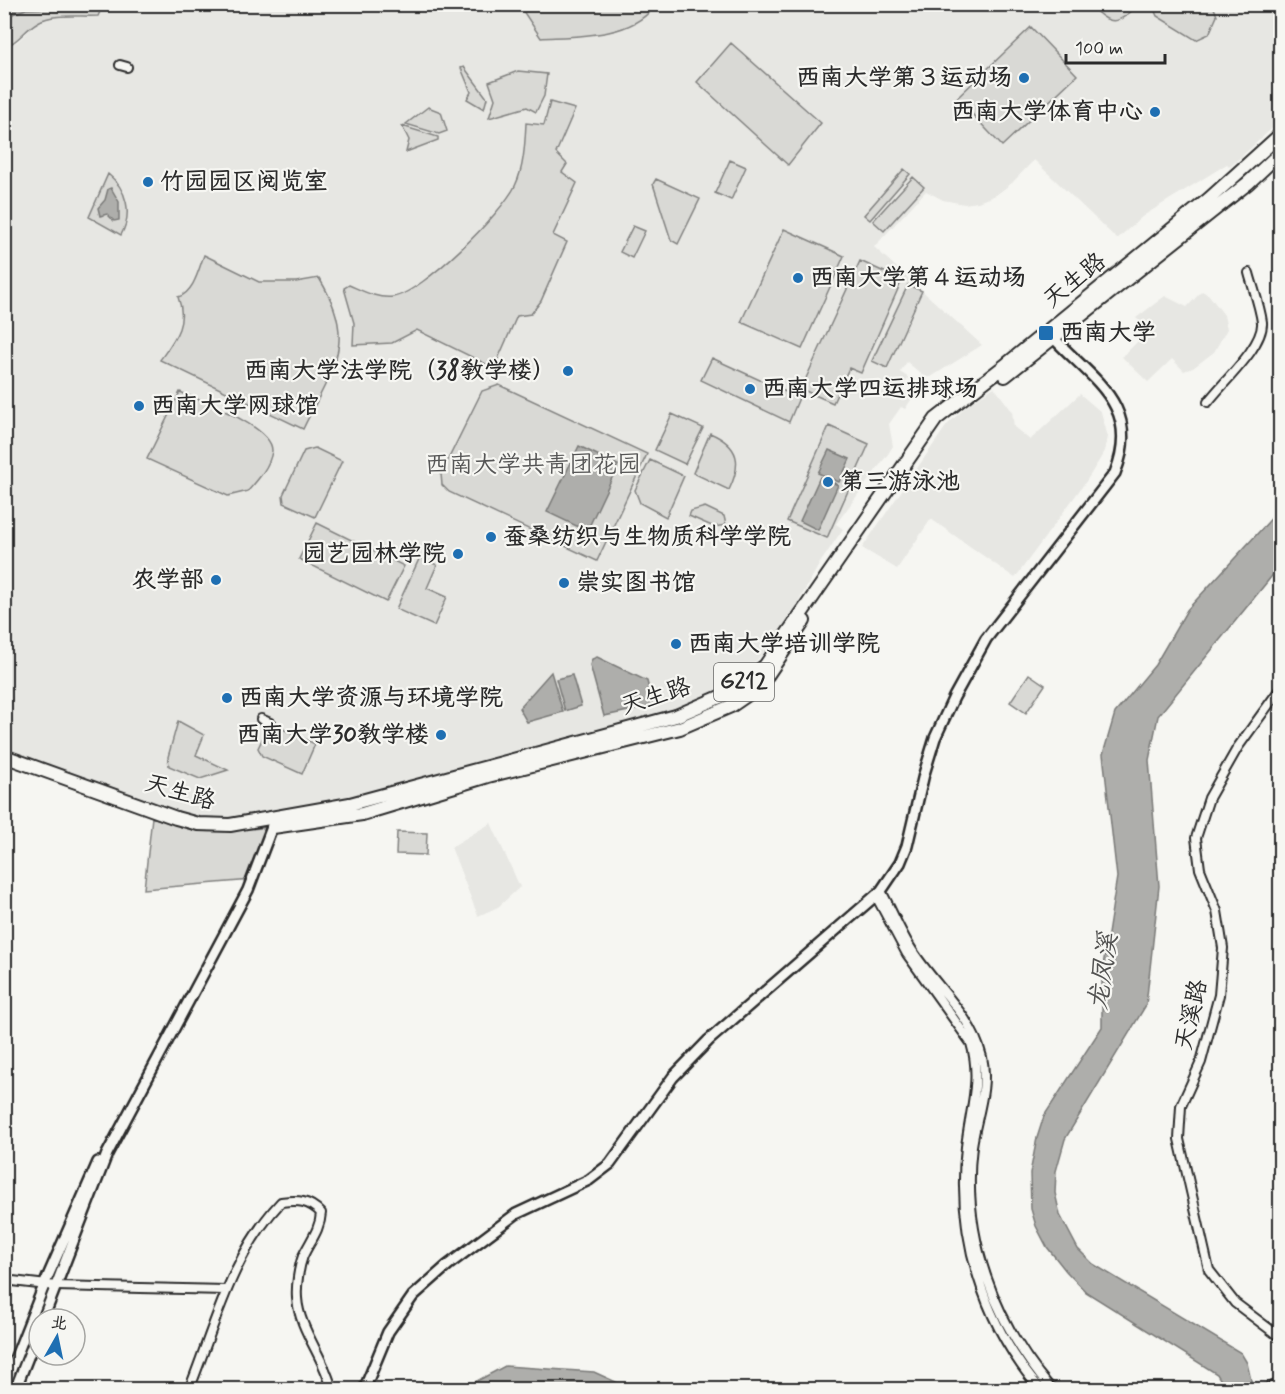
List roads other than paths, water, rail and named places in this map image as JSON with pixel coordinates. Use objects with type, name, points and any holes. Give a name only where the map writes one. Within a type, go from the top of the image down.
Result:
[{"type":"highway","name":"天生路","points":[[4,764],[196,830],[214,833],[362,814],[488,776],[680,728],[730,706],[760,686],[780,660],[823,591],[943,423],[1050,335],[1281,135]]},
{"type":"highway","name":"天生路","points":[[4,756],[176,818],[206,825],[230,825],[350,804],[676,716],[729,693],[765,666],[936,419],[1248,183],[1281,153]]},
{"type":"street","points":[[1208,402],[1220,385],[1251,352],[1262,324],[1249,273]]},
{"type":"street","points":[[364,1389],[388,1332],[413,1296],[448,1264],[490,1232],[516,1215],[589,1180],[610,1164],[673,1077],[708,1040],[879,893],[900,863],[907,846],[935,738],[970,666],[986,639],[1115,473],[1121,459],[1124,432],[1114,401],[1102,385],[1050,335]]},
{"type":"street","name":"天溪路","points":[[1281,689],[1238,747],[1209,798],[1196,838],[1200,869],[1217,910],[1223,948],[1220,994],[1202,1062],[1181,1106],[1179,1139],[1209,1269],[1235,1303],[1281,1337]]},
{"type":"street","points":[[261,719],[270,723]]},
{"type":"street","points":[[48,1307],[107,1154],[248,890],[272,827]]},
{"type":"street","points":[[879,893],[907,954],[971,1043],[976,1060],[977,1084],[966,1146],[963,1191],[968,1237],[978,1281],[992,1314],[1012,1348],[1041,1389]]},
{"type":"street","points":[[879,893],[911,948],[963,1016],[977,1041],[982,1060],[984,1086],[972,1147],[970,1191],[974,1235],[986,1278],[999,1310],[1040,1376],[1052,1389]]},
{"type":"street","points":[[4,1387],[45,1283],[101,1154],[145,1083]]},
{"type":"street","points":[[189,1389],[225,1290],[265,1219],[281,1202],[297,1200],[313,1204],[321,1213],[320,1225],[302,1258],[297,1298],[302,1317],[324,1362],[332,1389]]},
{"type":"street","points":[[4,1280],[56,1286],[225,1290]]},
{"type":"street","points":[[15,1389],[27,1359]]},
{"type":"street","points":[[1264,1389],[1281,1383]]},
{"type":"water","points":[[5,4],[94,4],[94,7],[26,9],[5,17]]},
{"type":"water","points":[[111,188],[119,202],[119,220],[114,221],[107,214],[100,216],[98,208],[105,200],[108,189]]},
{"type":"water","points":[[579,446],[618,465],[587,531],[547,512]]},
{"type":"water","points":[[829,450],[850,459],[839,482],[818,473]]},
{"type":"water","points":[[820,477],[838,485],[818,530],[800,521]]},
{"type":"water","name":"龙凤溪","points":[[1280,509],[1280,566],[1158,716],[1149,760],[1159,886],[1146,1005],[1065,1139],[1056,1171],[1055,1193],[1060,1215],[1078,1249],[1093,1264],[1241,1353],[1247,1363],[1253,1389],[1226,1389],[1217,1374],[1086,1292],[1066,1271],[1047,1247],[1036,1226],[1031,1209],[1030,1173],[1044,1116],[1102,1027],[1102,972],[1117,877],[1103,754],[1115,713],[1155,665],[1187,610]]},
{"type":"water","points":[[597,657],[647,681],[653,706],[604,716],[590,665],[592,659]]},
{"type":"water","points":[[551,672],[563,712],[527,722],[519,708]]},
{"type":"water","points":[[572,675],[581,706],[565,711],[556,679]]},
{"type":"water","points":[[505,1366],[594,1372],[631,1389],[462,1389]]},
{"type":"place","name":"西南大学第３运动场","points":[[1024,78]]},
{"type":"place","name":"西南大学体育中心","points":[[1155,112]]},
{"type":"place","name":"竹园园区阅览室","points":[[148,182]]},
{"type":"place","name":"西南大学第４运动场","points":[[798,278]]},
{"type":"place","name":"西南大学","points":[[1046,333]]},
{"type":"place","name":"西南大学法学院（38教学楼）","points":[[568,371]]},
{"type":"place","name":"西南大学四运排球场","points":[[750,389]]},
{"type":"place","name":"西南大学网球馆","points":[[139,406]]},
{"type":"place","name":"第三游泳池","points":[[828,482]]},
{"type":"place","name":"蚕桑纺织与生物质科学学院","points":[[491,537]]},
{"type":"place","name":"园艺园林学院","points":[[458,554]]},
{"type":"place","name":"农学部","points":[[216,580]]},
{"type":"place","name":"崇实图书馆","points":[[564,583]]},
{"type":"place","name":"西南大学培训学院","points":[[676,644]]},
{"type":"place","name":"西南大学资源与环境学院","points":[[227,698]]},
{"type":"place","name":"西南大学30教学楼","points":[[441,735]]},
{"type":"park label","name":"西南大学共青团花园","points":[[533,465]]}]
